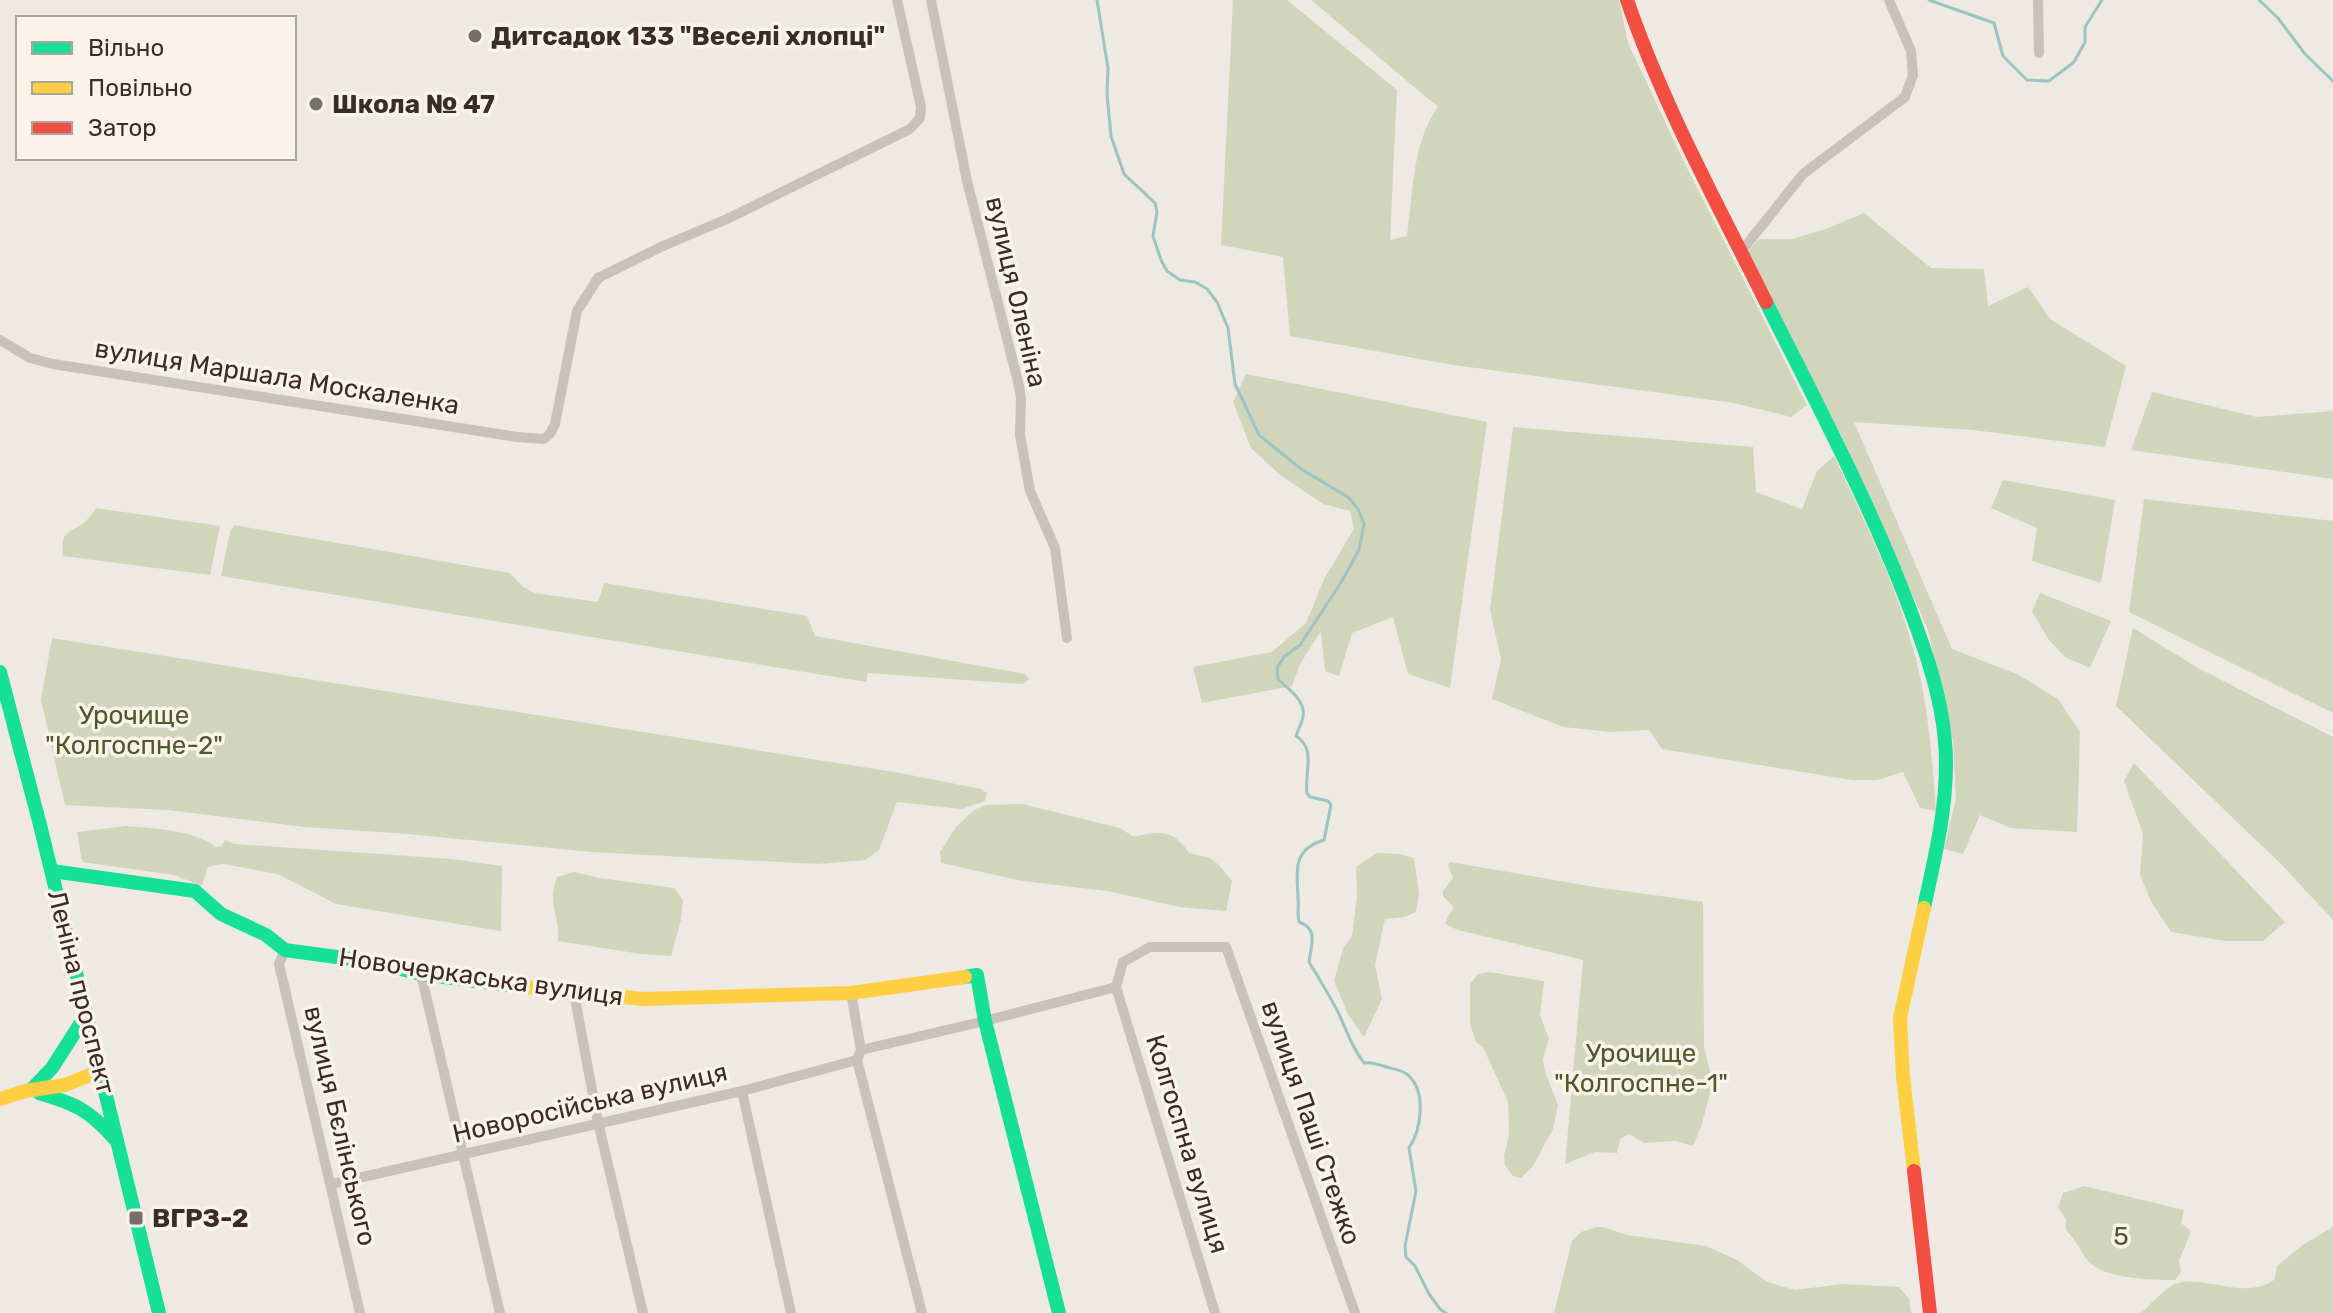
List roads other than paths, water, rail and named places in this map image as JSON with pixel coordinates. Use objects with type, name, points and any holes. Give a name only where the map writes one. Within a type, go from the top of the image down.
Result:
[{"type":"street","name":"вулиця Маршала Москаленка","points":[[0,340],[30,358],[53,364],[544,439],[555,424],[577,311],[598,278],[910,129],[920,118],[921,107],[897,0]]},
{"type":"street","name":"вулиця Оленіна","points":[[931,0],[967,181],[1019,386],[1020,435],[1030,491],[1055,548],[1067,638]]},
{"type":"street","points":[[1627,0],[1642,44],[1740,253],[1883,541],[1926,651],[1939,704],[1946,761],[1944,813],[1900,1018],[1903,1077],[1930,1313]]},
{"type":"street","points":[[1740,253],[1803,174],[1905,97],[1913,75],[1911,51],[1889,0]]},
{"type":"street","points":[[2038,0],[2039,53]]},
{"type":"street","name":"Леніна проспект","points":[[0,672],[52,871],[159,1313]]},
{"type":"street","name":"Новочеркаська вулиця","points":[[52,871],[195,891],[221,914],[266,935],[285,950],[373,962],[421,974],[574,993],[644,999],[851,993],[977,975],[985,1021]]},
{"type":"street","name":"вулиця Паші Стежко","points":[[1116,987],[1123,962],[1150,947],[1226,947],[1355,1313]]},
{"type":"street","name":"вулиця Бєлінського","points":[[285,950],[279,964],[360,1313]]},
{"type":"street","points":[[421,974],[500,1313]]},
{"type":"street","name":"Новоросійська вулиця","points":[[332,1184],[742,1091],[859,1055],[1116,987]]},
{"type":"street","name":"Колгоспна вулиця","points":[[1116,987],[1215,1313]]},
{"type":"street","points":[[574,993],[598,1122],[643,1313]]},
{"type":"street","points":[[851,993],[859,1055],[922,1313]]},
{"type":"street","points":[[31,1090],[52,1068],[86,1015]]},
{"type":"street","points":[[985,1021],[1059,1313]]},
{"type":"street","points":[[0,1099],[65,1085],[100,1071]]},
{"type":"street","points":[[31,1090],[81,1105],[118,1142]]},
{"type":"street","points":[[742,1091],[791,1313]]},
{"type":"waterway","points":[[1097,0],[1108,68],[1111,136],[1124,174],[1155,203],[1157,212],[1153,236],[1161,260],[1167,271],[1180,280],[1195,282],[1207,289],[1217,302],[1228,328],[1235,384],[1259,435],[1301,469],[1348,497],[1358,509],[1364,524],[1359,550],[1342,581],[1300,645],[1284,657],[1277,668],[1278,679],[1302,705],[1302,719],[1296,736],[1308,754],[1307,793],[1331,805],[1324,840],[1301,855],[1297,878],[1298,919],[1311,933],[1309,962],[1364,1063],[1405,1073],[1418,1091],[1419,1121],[1409,1148],[1416,1191],[1405,1246],[1406,1257],[1415,1266],[1429,1294],[1446,1313]]},
{"type":"waterway","points":[[1929,0],[1994,23],[2003,56],[2027,80],[2049,81],[2074,62],[2085,42],[2085,27],[2102,0]]},
{"type":"waterway","points":[[2259,0],[2278,18],[2305,54],[2333,81]]},
{"type":"place","name":"Дитсадок 133 \"Веселі хлопці\"","points":[[475,36]]},
{"type":"place","name":"Школа № 47","points":[[316,104]]},
{"type":"place","name":"ВГРЗ-2","points":[[136,1218]]},
{"type":"park label","name":"Урочище \"Колгоспне-2\"","points":[[134,730]]},
{"type":"park label","name":"Урочище \"Колгоспне-1\"","points":[[1641,1068]]},
{"type":"park label","name":"5","points":[[2121,1236]]}]
